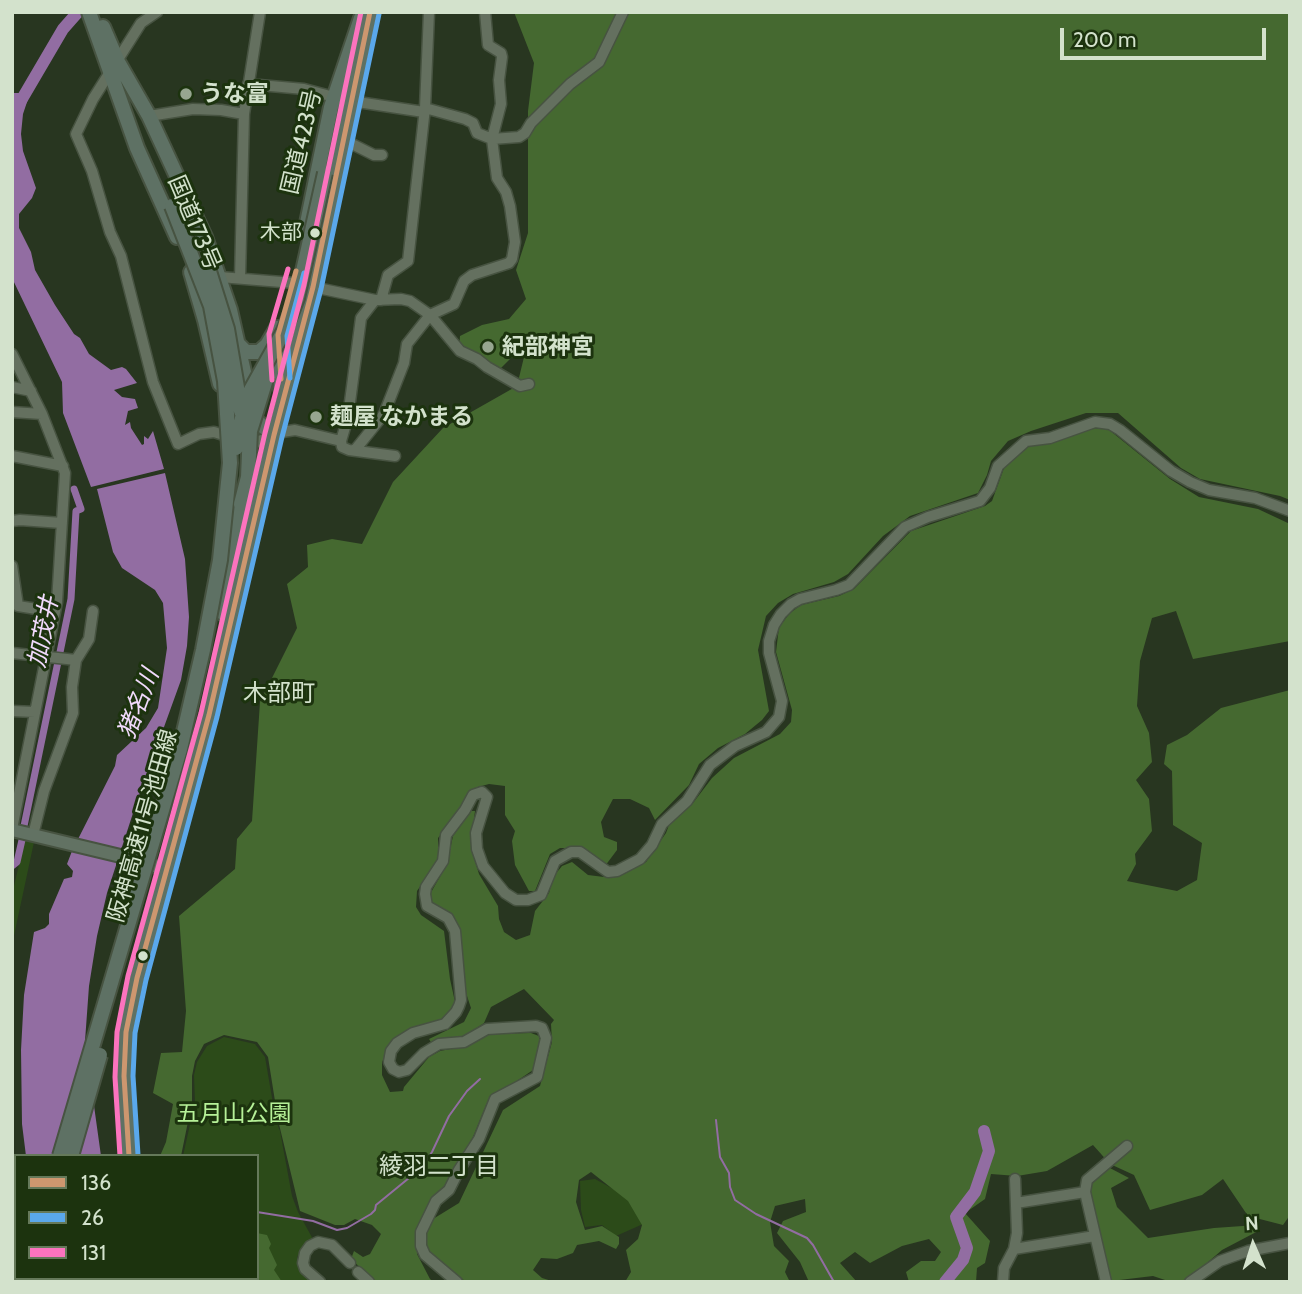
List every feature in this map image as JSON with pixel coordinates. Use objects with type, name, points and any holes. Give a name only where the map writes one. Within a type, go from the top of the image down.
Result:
[{"type":"highway","name":"国道423号","points":[[274,435],[281,394],[278,335],[281,320],[294,283],[334,97],[363,12]]},
{"type":"highway","name":"国道423号","points":[[274,435],[313,287],[370,12]]},
{"type":"highway","name":"国道173号","points":[[92,13],[116,72],[137,148],[196,286],[219,380],[230,398],[274,435]]},
{"type":"highway","points":[[241,504],[248,477],[250,431],[257,402],[303,299],[351,78],[367,28]]},
{"type":"highway","points":[[220,560],[232,516],[236,446],[244,408],[258,375],[284,331],[297,298],[351,59],[351,47]]},
{"type":"highway","points":[[116,72],[217,293],[233,353],[243,435],[241,504]]},
{"type":"highway","name":"国道173号","points":[[116,72],[149,116],[205,237],[220,277],[253,408],[258,418],[274,435]]},
{"type":"highway","points":[[176,204],[211,306],[225,381],[230,463],[220,560]]},
{"type":"highway","points":[[239,345],[246,352],[260,352],[281,320]]},
{"type":"highway","points":[[130,1154],[124,1076],[127,1032],[137,978],[209,715],[274,435]]},
{"type":"highway","name":"阪神高速11号池田線","points":[[72,1154],[202,704],[234,562],[241,504]]},
{"type":"highway","name":"阪神高速11号池田線","points":[[61,1154],[180,749],[220,560]]},
{"type":"main road","points":[[25,833],[167,870]]},
{"type":"street","points":[[147,12],[116,72],[93,99],[76,134],[92,171],[110,232],[121,256],[153,382],[178,443],[207,432],[221,433],[252,444],[295,430],[341,441]]},
{"type":"street","points":[[141,23],[157,12]]},
{"type":"street","points":[[240,278],[244,114],[260,12]]},
{"type":"street","points":[[395,456],[342,447],[341,441],[348,417],[360,318],[378,300],[388,275],[408,261],[424,110],[429,12]]},
{"type":"street","points":[[355,450],[384,414],[404,363],[407,344],[430,315],[454,304],[464,281],[472,275],[509,263],[512,259],[515,242],[510,206],[506,192],[497,178],[492,139],[501,104],[499,80],[502,57],[501,53],[488,45],[485,12]]},
{"type":"street","points":[[351,101],[424,110],[465,119],[473,123],[477,133],[492,139],[519,137],[570,84],[600,62],[623,12]]},
{"type":"street","points":[[248,84],[304,89],[334,97]]},
{"type":"street","points":[[149,116],[193,109],[244,114]]},
{"type":"street","points":[[343,144],[354,145],[374,155],[382,155]]},
{"type":"street","points":[[220,277],[294,283],[378,300],[410,301],[430,315],[460,351],[520,386],[529,384]]},
{"type":"street","points":[[12,354],[42,414],[63,466],[62,523],[55,612],[35,712],[25,833]]},
{"type":"street","points":[[12,387],[31,391]]},
{"type":"street","points":[[12,412],[42,414]]},
{"type":"street","points":[[457,1282],[425,1255],[421,1246],[421,1232],[436,1201],[449,1190],[458,1170],[479,1139],[495,1099],[537,1077],[546,1038],[542,1028],[536,1026],[486,1029],[464,1042],[439,1044],[424,1052],[407,1070],[399,1072],[393,1069],[389,1062],[391,1051],[397,1043],[413,1033],[445,1024],[459,1006],[455,931],[448,918],[427,906],[425,894],[443,861],[446,835],[473,795],[482,792],[487,797],[476,832],[477,849],[483,866],[505,893],[516,900],[528,900],[541,895],[555,861],[571,852],[580,852],[608,872],[617,871],[640,859],[652,845],[662,824],[687,801],[702,773],[734,746],[766,732],[779,717],[782,701],[769,653],[769,641],[774,625],[782,614],[800,599],[849,584],[905,527],[980,501],[990,488],[998,466],[1026,441],[1050,438],[1095,422],[1110,424],[1189,482],[1209,490],[1255,498],[1290,511]]},
{"type":"street","points":[[12,456],[63,466]]},
{"type":"street","points":[[12,521],[62,523]]},
{"type":"street","points":[[12,566],[18,606],[55,612]]},
{"type":"street","points":[[25,833],[73,713],[72,687],[76,660],[89,639],[93,611]]},
{"type":"street","points":[[12,653],[76,660]]},
{"type":"street","points":[[12,711],[35,712]]},
{"type":"street","points":[[1106,1282],[1085,1192],[1087,1180],[1127,1146]]},
{"type":"street","points":[[1003,1282],[1004,1268],[1014,1249],[1017,1233],[1015,1179]]},
{"type":"street","points":[[1016,1203],[1085,1192]]},
{"type":"street","points":[[1014,1249],[1096,1236]]},
{"type":"street","points":[[320,1282],[305,1269],[303,1263],[305,1253],[310,1246],[318,1242],[332,1245],[369,1282]]},
{"type":"street","points":[[1190,1282],[1220,1261],[1266,1246],[1290,1243]]},
{"type":"street","points":[[12,1244],[14,1282]]},
{"type":"green space","points":[[514,12],[1290,12],[1290,500],[1200,479],[1181,468],[1118,413],[1086,413],[1031,431],[1008,441],[991,461],[978,493],[910,516],[883,536],[848,574],[834,582],[793,594],[778,603],[766,616],[758,650],[769,711],[745,734],[718,748],[699,764],[689,785],[655,820],[649,808],[630,799],[613,799],[601,822],[604,837],[617,842],[617,850],[605,866],[577,848],[560,848],[550,854],[535,891],[529,891],[515,865],[512,841],[515,831],[505,815],[505,786],[489,784],[478,787],[438,838],[438,860],[417,891],[416,907],[421,915],[444,931],[455,1002],[453,1013],[445,1020],[409,1030],[388,1051],[382,1062],[382,1075],[390,1092],[403,1091],[429,1057],[440,1051],[470,1045],[484,1034],[531,1033],[539,1036],[540,1049],[533,1070],[487,1103],[473,1137],[447,1184],[433,1199],[420,1222],[417,1254],[434,1282],[376,1282],[351,1259],[354,1251],[363,1257],[370,1254],[381,1234],[372,1225],[355,1219],[344,1225],[335,1225],[300,1211],[278,1120],[268,1057],[257,1042],[224,1035],[204,1044],[195,1061],[192,1102],[181,1154],[161,1154],[166,1142],[173,1104],[153,1093],[161,1053],[182,1052],[186,1011],[179,916],[235,869],[237,839],[252,821],[260,702],[297,628],[287,584],[308,567],[307,545],[332,539],[362,544],[393,482],[443,428],[517,386],[524,357],[511,358],[495,374],[476,364],[459,350],[460,336],[482,325],[509,319],[526,299],[516,270],[528,233],[528,111],[534,63]]},
{"type":"green space","points":[[1094,428],[1108,429],[1170,479],[1199,497],[1258,509],[1290,524],[1290,641],[1193,659],[1176,611],[1152,618],[1140,661],[1137,706],[1149,733],[1152,762],[1136,780],[1149,799],[1152,831],[1135,854],[1136,864],[1127,881],[1177,891],[1197,880],[1202,843],[1173,825],[1172,771],[1164,764],[1167,745],[1187,735],[1221,708],[1290,690],[1290,1215],[1283,1225],[1248,1216],[1223,1179],[1202,1195],[1150,1210],[1134,1175],[1110,1164],[1093,1145],[1047,1171],[1017,1176],[991,1174],[985,1199],[965,1213],[990,1241],[985,1263],[977,1268],[976,1282],[909,1282],[906,1272],[921,1261],[935,1261],[941,1252],[929,1239],[902,1246],[870,1263],[855,1252],[840,1263],[857,1282],[809,1282],[800,1262],[777,1233],[783,1221],[806,1212],[805,1199],[775,1206],[770,1222],[774,1246],[789,1261],[785,1272],[790,1282],[625,1282],[631,1272],[626,1250],[638,1239],[642,1225],[628,1201],[591,1172],[579,1180],[576,1202],[585,1230],[602,1226],[619,1237],[616,1249],[599,1241],[577,1245],[573,1253],[557,1259],[541,1258],[533,1270],[542,1278],[555,1282],[466,1282],[427,1249],[426,1230],[433,1219],[459,1203],[503,1110],[540,1086],[552,1042],[551,1024],[554,1020],[524,989],[491,1007],[484,1023],[462,1038],[432,1044],[429,1039],[464,1022],[471,1008],[464,987],[459,931],[431,905],[429,896],[447,864],[453,836],[471,811],[475,811],[471,844],[475,861],[479,874],[498,906],[504,932],[516,940],[530,935],[535,911],[549,893],[553,877],[562,866],[572,862],[588,875],[604,877],[622,875],[646,862],[669,825],[693,803],[712,778],[734,758],[780,734],[791,722],[792,710],[776,652],[779,627],[790,613],[801,605],[839,596],[854,589],[911,531],[985,506],[992,501],[1004,468],[1029,446],[1052,442]]},
{"type":"green space","points":[[25,840],[34,842],[12,945],[12,894]]},
{"type":"green space","name":"五月山公園","points":[[224,1037],[255,1044],[265,1057],[292,1196],[314,1241],[303,1248],[297,1257],[305,1276],[311,1282],[237,1282],[259,1280],[259,1154],[183,1154],[195,1102],[194,1075],[197,1062],[207,1046]]},
{"type":"green space","points":[[1108,1167],[1129,1178],[1111,1188],[1117,1207],[1148,1238],[1214,1228],[1257,1225],[1260,1230],[1222,1250],[1185,1282],[1171,1282],[1153,1276],[1111,1281],[1089,1183]]},
{"type":"green space","points":[[595,1179],[630,1198],[643,1224],[616,1236],[602,1225],[585,1227],[581,1210],[580,1181]]},
{"type":"green space","points":[[259,1233],[267,1235],[271,1244],[269,1248],[277,1265],[274,1270],[282,1282],[250,1282],[259,1280]]},
{"type":"shaded area","points":[[12,93],[20,93],[28,99],[21,134],[23,151],[36,188],[32,198],[19,214],[19,228],[31,252],[35,270],[55,305],[89,354],[111,370],[122,367],[126,369],[137,383],[114,390],[122,397],[135,399],[138,408],[128,411],[125,425],[130,422],[142,445],[144,436],[148,439],[153,431],[164,469],[91,487],[63,413],[62,382],[12,278]]},
{"type":"shaded area","points":[[165,473],[185,559],[189,617],[187,646],[181,680],[134,810],[107,893],[97,936],[89,986],[85,1041],[101,1154],[26,1154],[22,1124],[21,1050],[24,995],[34,932],[49,924],[49,914],[64,879],[72,877],[73,871],[67,864],[115,766],[117,755],[146,728],[158,708],[167,648],[163,603],[155,590],[122,568],[113,552],[97,489]]},
{"type":"waterway","points":[[12,116],[63,29],[78,12]]},
{"type":"waterway","name":"加茂井","points":[[24,826],[71,599],[76,511],[81,509],[74,489]]},
{"type":"waterway","name":"加茂井","points":[[12,866],[17,862],[22,840]]},
{"type":"waterway","points":[[259,1212],[313,1221],[337,1230],[347,1228],[371,1214],[376,1205],[420,1169],[432,1152],[449,1116],[467,1091],[480,1079]]},
{"type":"waterway","points":[[716,1120],[720,1157],[729,1173],[735,1200],[756,1214],[807,1238],[834,1282]]},
{"type":"waterway","points":[[945,1282],[963,1260],[967,1248],[956,1217],[975,1192],[989,1151],[984,1131]]},
{"type":"transit line","name":"131","points":[[120,1154],[115,1077],[117,1032],[128,976],[201,713],[265,433],[304,285],[361,12]]},
{"type":"transit line","name":"136","points":[[129,1154],[124,1076],[126,1032],[137,978],[209,715],[274,435],[313,287],[370,12]]},
{"type":"transit line","name":"26","points":[[138,1154],[133,1076],[135,1033],[146,980],[217,717],[282,437],[321,289],[379,14]]},
{"type":"transit line","name":"131","points":[[272,380],[269,334],[288,269]]},
{"type":"transit line","name":"136","points":[[281,379],[278,335],[296,271]]},
{"type":"transit line","name":"26","points":[[290,378],[287,336],[304,273]]},
{"type":"place","name":"うな富","points":[[186,94]]},
{"type":"place","name":"木部","points":[[315,233]]},
{"type":"place","name":"紀部神宮","points":[[488,347]]},
{"type":"place","name":"麺屋 なかまる","points":[[316,417]]},
{"type":"district","name":"木部町","points":[[279,694]]},
{"type":"district","name":"綾羽二丁目","points":[[439,1167]]},
{"type":"water label","name":"猪名川","points":[[139,704]]}]
